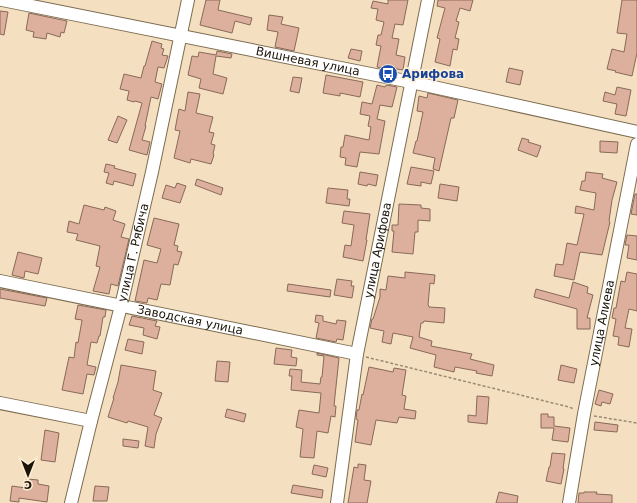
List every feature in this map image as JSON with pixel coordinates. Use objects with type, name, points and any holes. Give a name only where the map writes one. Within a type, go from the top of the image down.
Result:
[{"type":"street","name":"Вишневая улица","points":[[2,0],[411,82],[637,132]]},
{"type":"street","name":"улица Г. Рябича","points":[[71,503],[121,306],[152,172],[188,0]]},
{"type":"street","name":"улица Арифова","points":[[337,503],[357,354],[428,0]]},
{"type":"street","name":"улица Алиева","points":[[569,503],[584,414],[637,144]]},
{"type":"street","name":"Заводская улица","points":[[0,281],[357,354]]},
{"type":"street","points":[[0,403],[91,421]]},
{"type":"path","points":[[357,354],[569,407],[584,414],[637,423]]},
{"type":"building","points":[[206,0],[220,0],[218,10],[252,18],[250,25],[235,21],[232,33],[200,25]]},
{"type":"building","points":[[388,0],[408,0],[403,25],[395,24],[392,38],[399,39],[396,55],[405,57],[403,70],[377,67],[381,46],[376,45],[378,35],[381,35],[384,22],[376,20],[378,9],[371,8],[373,1],[388,4]]},
{"type":"building","points":[[438,0],[473,0],[470,11],[460,8],[456,21],[459,22],[455,38],[459,39],[457,50],[453,49],[450,66],[435,62],[440,39],[437,38],[445,8],[437,6]]},
{"type":"building","points":[[622,0],[637,0],[637,53],[632,76],[607,69],[612,49],[624,52],[627,34],[617,33]]},
{"type":"building","points":[[0,11],[8,12],[4,35],[0,34]]},
{"type":"building","points":[[29,13],[67,21],[64,33],[61,32],[60,37],[47,33],[46,39],[33,37],[34,32],[26,30]]},
{"type":"building","points":[[269,15],[283,17],[281,24],[299,28],[294,51],[275,47],[278,32],[267,30]]},
{"type":"building","points":[[152,41],[162,44],[161,48],[164,49],[162,55],[168,56],[164,68],[158,67],[155,82],[162,84],[158,99],[151,97],[142,140],[150,142],[147,155],[129,150],[142,103],[127,100],[129,91],[120,89],[124,74],[141,78]]},
{"type":"building","points":[[351,49],[362,51],[360,61],[348,58]]},
{"type":"building","points":[[217,51],[232,54],[231,58],[216,56],[213,74],[227,78],[223,94],[199,88],[201,79],[188,75],[192,56],[198,57],[199,52],[216,55]]},
{"type":"building","points":[[509,68],[523,71],[520,85],[506,82]]},
{"type":"building","points":[[326,75],[363,82],[360,97],[340,93],[340,96],[323,93]]},
{"type":"building","points":[[293,77],[302,78],[299,93],[290,91]]},
{"type":"building","points":[[377,85],[397,87],[392,107],[380,105],[377,119],[385,121],[379,154],[360,152],[357,167],[345,165],[346,158],[340,157],[341,147],[343,147],[345,135],[369,140],[371,127],[368,126],[370,116],[360,114],[362,102],[372,104]]},
{"type":"building","points":[[617,87],[631,90],[626,116],[615,114],[617,104],[603,101],[605,92],[615,95]]},
{"type":"building","points":[[188,92],[200,94],[196,113],[213,117],[209,132],[214,133],[211,144],[215,145],[211,164],[191,159],[190,163],[174,158],[180,131],[175,130],[179,109],[185,111]]},
{"type":"building","points":[[428,93],[458,100],[454,118],[451,118],[439,171],[433,169],[435,158],[413,153],[423,112],[417,111],[419,96],[427,98]]},
{"type":"building","points":[[118,116],[127,120],[117,143],[108,140]]},
{"type":"building","points":[[522,138],[529,140],[528,142],[541,146],[537,157],[518,150]]},
{"type":"building","points":[[600,141],[618,142],[617,153],[600,152]]},
{"type":"building","points":[[106,164],[115,166],[114,168],[136,174],[133,186],[114,181],[113,185],[106,183],[109,173],[104,172]]},
{"type":"building","points":[[411,167],[434,171],[431,184],[421,182],[421,186],[407,184]]},
{"type":"building","points":[[360,172],[378,175],[376,186],[358,184]]},
{"type":"building","points":[[586,172],[603,174],[602,178],[617,182],[612,200],[610,222],[602,255],[580,252],[574,280],[554,276],[556,264],[563,265],[567,243],[577,245],[584,214],[575,213],[576,206],[594,210],[596,193],[580,190],[582,181],[585,181]]},
{"type":"building","points":[[197,179],[223,188],[221,195],[195,185]]},
{"type":"building","points":[[177,183],[186,186],[180,203],[162,198],[166,185],[175,188]]},
{"type":"building","points":[[440,184],[459,187],[457,201],[438,198]]},
{"type":"building","points":[[328,188],[348,190],[347,199],[350,199],[349,206],[326,203]]},
{"type":"building","points":[[635,194],[637,194],[637,215],[631,214]]},
{"type":"building","points":[[399,204],[421,205],[421,208],[430,209],[430,221],[418,220],[418,232],[415,232],[413,254],[392,252],[394,231],[392,231],[392,225],[398,225]]},
{"type":"building","points":[[84,205],[104,210],[105,207],[116,211],[113,220],[125,224],[121,237],[129,239],[118,286],[111,284],[109,294],[93,291],[100,267],[96,266],[100,246],[76,240],[78,234],[67,232],[69,221],[79,224]]},
{"type":"building","points":[[344,211],[370,214],[363,261],[343,257],[345,245],[351,246],[354,225],[342,223]]},
{"type":"building","points":[[154,218],[179,224],[174,245],[178,246],[177,251],[182,252],[178,265],[174,264],[170,285],[161,284],[157,300],[148,298],[147,303],[135,301],[144,260],[157,263],[161,249],[147,245]]},
{"type":"building","points":[[627,235],[637,236],[637,260],[627,258],[629,245],[625,245]]},
{"type":"building","points":[[18,252],[42,258],[38,274],[25,271],[24,278],[12,275]]},
{"type":"building","points":[[405,272],[435,275],[434,284],[430,283],[428,305],[429,307],[445,308],[444,323],[424,321],[421,323],[419,337],[432,341],[431,346],[472,354],[470,359],[494,365],[492,376],[476,373],[477,371],[455,367],[454,372],[434,367],[436,355],[410,348],[413,337],[393,333],[391,344],[382,342],[384,331],[370,328],[380,297],[380,289],[386,290],[388,276],[405,278]]},
{"type":"building","points":[[627,272],[637,274],[637,311],[629,309],[625,328],[632,329],[629,347],[618,345],[619,337],[613,336],[616,319],[612,318],[614,308],[616,308],[621,281],[625,282]]},
{"type":"building","points":[[337,279],[352,281],[351,286],[354,286],[352,298],[334,295]]},
{"type":"building","points":[[573,282],[588,287],[587,293],[593,295],[587,318],[590,318],[590,329],[577,329],[577,309],[534,297],[536,289],[569,298]]},
{"type":"building","points":[[288,284],[331,290],[330,297],[287,291]]},
{"type":"building","points":[[0,289],[47,298],[45,306],[0,298]]},
{"type":"building","points":[[78,305],[106,310],[97,343],[91,342],[87,365],[96,367],[94,375],[87,374],[83,394],[62,390],[69,357],[74,358],[76,342],[78,343],[82,320],[75,319]]},
{"type":"building","points":[[316,315],[323,316],[323,321],[336,324],[337,320],[346,321],[343,340],[337,339],[336,342],[316,338],[319,323],[315,322]]},
{"type":"building","points":[[132,316],[157,321],[155,326],[160,327],[157,339],[143,335],[144,328],[129,325]]},
{"type":"building","points":[[128,339],[144,342],[142,354],[125,350]]},
{"type":"building","points":[[276,348],[292,350],[291,357],[297,358],[296,366],[274,364]]},
{"type":"building","points":[[317,353],[339,358],[334,406],[336,406],[335,417],[331,416],[328,433],[317,431],[314,458],[300,457],[303,429],[296,427],[299,410],[319,413],[321,393],[291,390],[292,376],[289,376],[290,369],[302,370],[301,382],[320,384],[324,356],[317,355]]},
{"type":"building","points":[[217,361],[230,362],[228,382],[215,381]]},
{"type":"building","points":[[121,365],[156,371],[153,390],[162,393],[154,415],[162,418],[156,434],[154,448],[145,446],[148,427],[128,421],[127,423],[108,417],[118,382]]},
{"type":"building","points":[[561,365],[577,369],[574,383],[558,380]]},
{"type":"building","points":[[369,367],[393,372],[394,368],[406,370],[402,395],[406,396],[404,409],[416,411],[415,419],[399,417],[397,423],[376,420],[371,445],[355,442],[358,420],[356,419],[357,410],[359,410]]},
{"type":"building","points":[[599,390],[613,394],[610,404],[602,402],[601,406],[595,404]]},
{"type":"building","points":[[477,396],[489,397],[487,424],[468,422],[468,415],[476,416]]},
{"type":"building","points":[[227,409],[246,414],[244,422],[225,417]]},
{"type":"building","points":[[541,414],[548,414],[548,417],[554,417],[554,426],[570,428],[568,442],[552,440],[554,428],[541,428]]},
{"type":"building","points":[[595,422],[618,425],[617,432],[594,430]]},
{"type":"building","points":[[45,430],[59,433],[55,462],[41,460]]},
{"type":"building","points":[[123,439],[139,441],[138,448],[123,446]]},
{"type":"building","points":[[552,453],[565,454],[561,484],[546,481]]},
{"type":"building","points":[[358,464],[366,465],[364,480],[371,481],[367,503],[348,503],[354,467],[358,468]]},
{"type":"building","points":[[314,465],[328,468],[326,477],[312,474]]},
{"type":"building","points":[[27,479],[38,480],[38,484],[49,486],[47,502],[19,498],[19,502],[10,501],[12,486],[26,488]]},
{"type":"building","points":[[293,485],[323,490],[322,498],[291,493]]},
{"type":"building","points":[[95,486],[109,487],[107,501],[93,501]]},
{"type":"building","points":[[499,492],[518,496],[517,503],[496,503]]},
{"type":"building","points":[[597,492],[596,494],[612,495],[612,503],[578,503],[579,493]]},
{"type":"place","name":"Арифова","points":[[388,74]]}]
